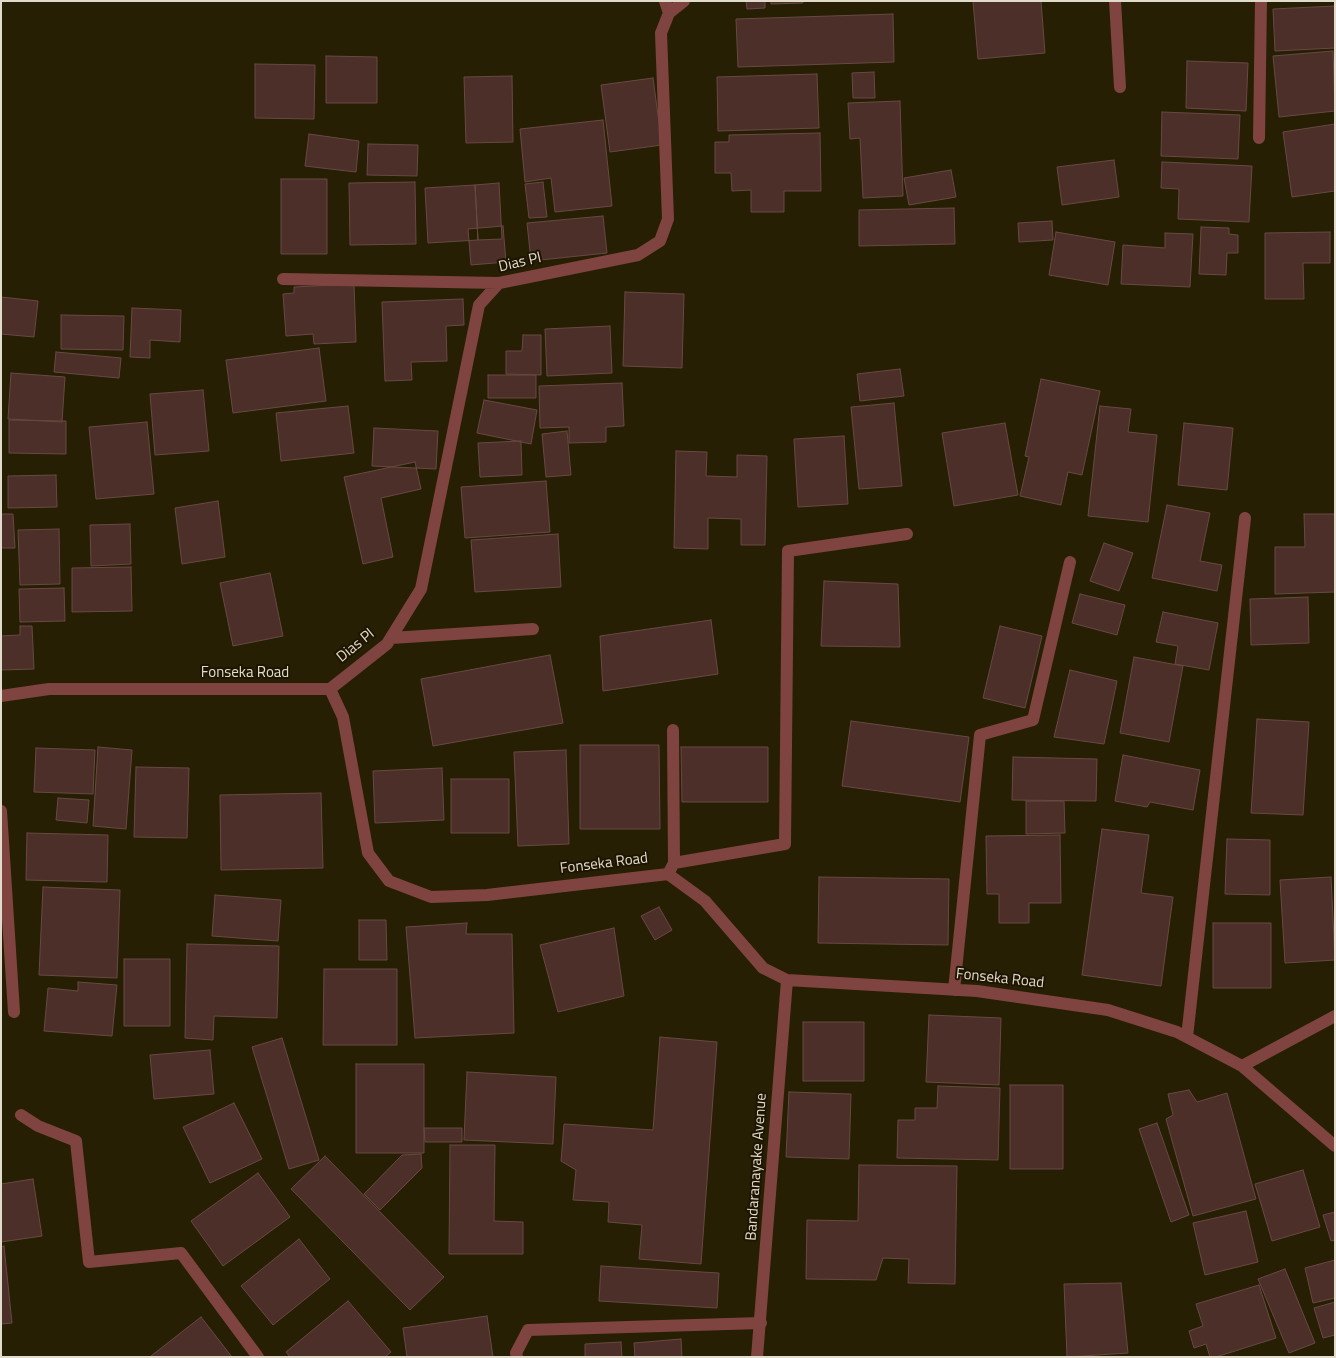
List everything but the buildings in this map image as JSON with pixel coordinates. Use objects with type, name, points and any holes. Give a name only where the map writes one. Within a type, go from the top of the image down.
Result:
[{"type":"street","name":"Dias Pl","points":[[330,689],[387,644],[421,589],[479,305],[499,283],[638,255],[660,241],[668,219],[661,33],[667,7],[684,1]]},
{"type":"street","points":[[1115,1],[1120,87]]},
{"type":"street","points":[[1260,138],[1262,1]]},
{"type":"street","points":[[283,280],[499,283]]},
{"type":"street","points":[[1187,1037],[1245,518]]},
{"type":"street","points":[[673,730],[671,869],[785,844],[788,551],[907,534]]},
{"type":"street","points":[[954,990],[980,735],[1033,720],[1070,562]]},
{"type":"street","points":[[391,638],[533,629]]},
{"type":"street","name":"Fonseka Road","points":[[1,696],[48,689],[330,689],[343,717],[368,853],[389,881],[431,897],[486,895],[671,869],[705,901],[763,968],[788,980],[977,991],[1108,1010],[1187,1037],[1242,1066],[1335,1146]]},
{"type":"street","points":[[1,810],[14,1012]]},
{"type":"street","name":"Bandaranayake Avenue","points":[[757,1357],[788,980]]},
{"type":"street","points":[[1242,1066],[1335,1016]]},
{"type":"street","points":[[21,1115],[38,1126],[76,1140],[89,1262],[181,1252],[258,1357]]},
{"type":"street","points":[[516,1357],[516,1353],[528,1330],[761,1323]]}]
